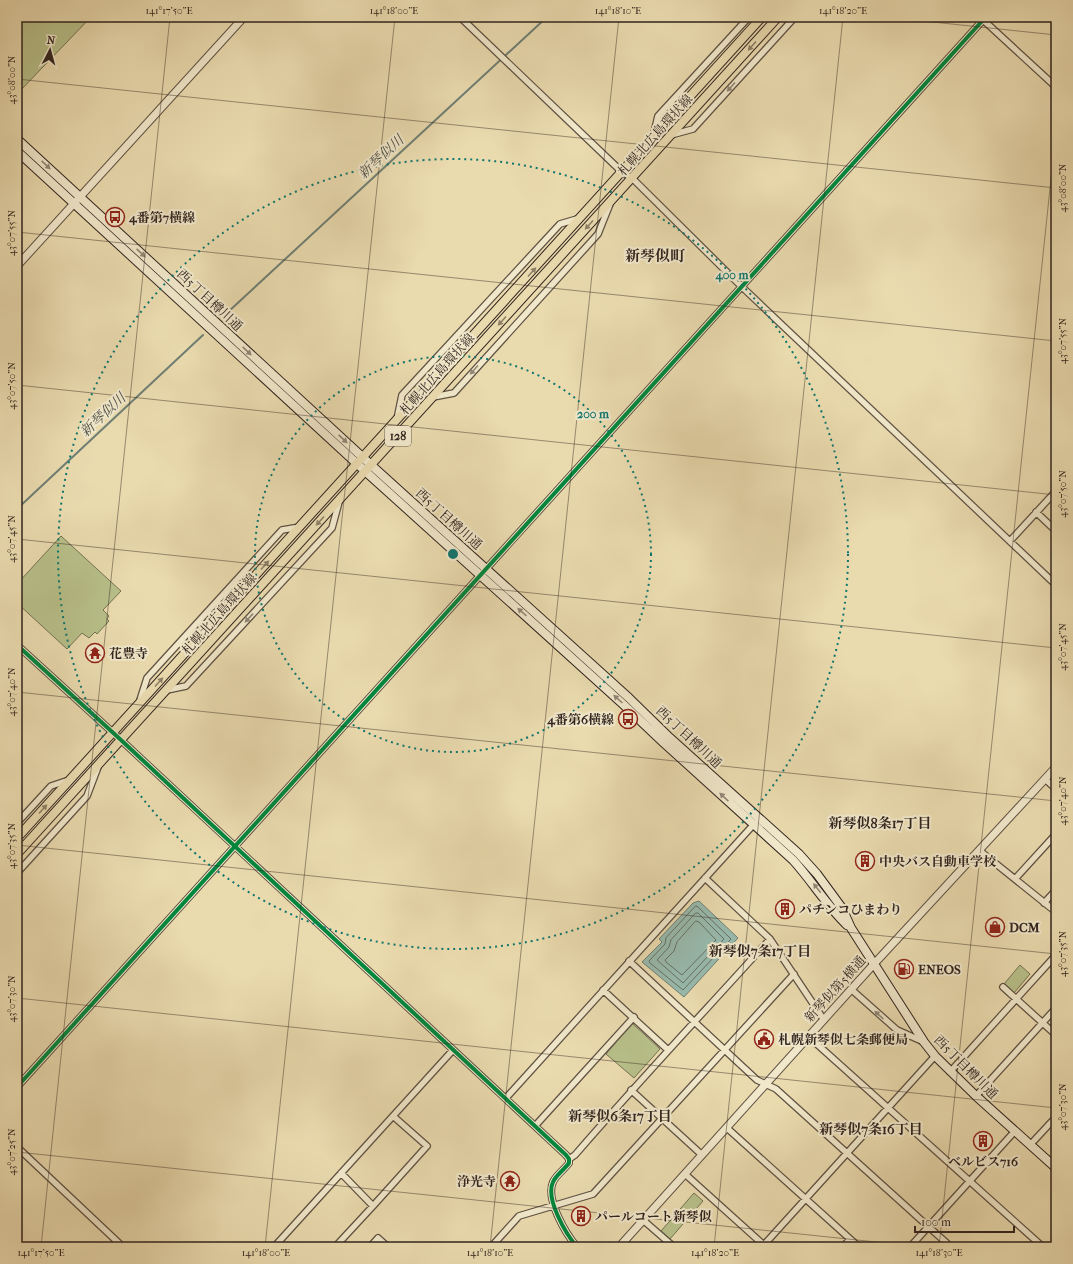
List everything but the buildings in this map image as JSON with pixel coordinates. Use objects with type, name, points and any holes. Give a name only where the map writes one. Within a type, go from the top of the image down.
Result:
[{"type":"main road","name":"札幌北広島環状線","points":[[17,838],[762,17]]},
{"type":"main road","name":"札幌北広島環状線","points":[[17,854],[778,17]]},
{"type":"main road","name":"西5丁目樽川通","points":[[17,139],[360,461]]},
{"type":"main road","name":"西5丁目樽川通","points":[[17,151],[483,572],[664,743],[756,822],[810,879],[834,913],[850,928],[924,1042],[935,1056],[950,1072],[1056,1168]]},
{"type":"street","points":[[17,266],[244,17]]},
{"type":"street","points":[[460,17],[622,172],[632,178],[741,286],[1056,585]]},
{"type":"street","points":[[652,139],[658,116],[749,17]]},
{"type":"street","points":[[671,135],[693,129],[795,17]]},
{"type":"street","points":[[17,1087],[741,286],[981,18],[1056,87]]},
{"type":"street","points":[[433,397],[454,393],[598,234],[612,200]]},
{"type":"street","points":[[396,421],[402,395],[560,224],[580,218]]},
{"type":"street","points":[[1010,541],[1056,491]]},
{"type":"street","points":[[166,690],[186,686],[332,528],[339,500]]},
{"type":"street","points":[[1036,512],[1056,531]]},
{"type":"street","points":[[17,645],[506,1098],[566,1155],[569,1160]]},
{"type":"street","points":[[17,873],[88,796],[100,763]]},
{"type":"street","name":"新琴似第5横通","points":[[619,1247],[874,964],[1056,767]]},
{"type":"street","points":[[17,823],[51,786],[70,780]]},
{"type":"street","points":[[1045,780],[1056,789]]},
{"type":"street","points":[[506,1098],[756,822]]},
{"type":"street","points":[[1015,879],[1056,834]]},
{"type":"street","points":[[980,851],[1056,912]]},
{"type":"street","points":[[705,878],[770,939],[824,1020]]},
{"type":"street","points":[[1044,903],[1056,890]]},
{"type":"street","points":[[577,1247],[565,1230],[554,1205],[551,1191],[552,1184],[556,1177],[567,1165],[569,1160],[631,1090],[770,939]]},
{"type":"street","points":[[950,1072],[1056,955]]},
{"type":"street","points":[[629,961],[757,1080],[776,1089],[951,1247]]},
{"type":"street","points":[[491,1247],[520,1216],[593,1194],[794,974]]},
{"type":"street","points":[[1003,987],[1056,1035]]},
{"type":"street","points":[[603,990],[668,1050]]},
{"type":"street","points":[[852,990],[896,1030],[924,1042]]},
{"type":"street","points":[[976,1096],[1056,1008]]},
{"type":"street","points":[[535,1126],[634,1017]]},
{"type":"street","points":[[809,1037],[1043,1247]]},
{"type":"street","points":[[274,1247],[453,1050]]},
{"type":"street","points":[[685,1174],[764,1246],[846,1153],[935,1056]]},
{"type":"street","points":[[631,1090],[702,1155]]},
{"type":"street","points":[[335,1247],[427,1146],[393,1116]]},
{"type":"street","points":[[1030,1145],[1056,1117]]},
{"type":"street","points":[[727,1128],[859,1247]]},
{"type":"street","points":[[910,1247],[1015,1131]]},
{"type":"street","points":[[17,1147],[124,1247]]},
{"type":"street","points":[[341,1173],[372,1206]]},
{"type":"street","points":[[644,1220],[674,1247]]},
{"type":"street","points":[[370,1247],[378,1238],[388,1247]]},
{"type":"street","points":[[843,1247],[850,1239]]},
{"type":"green space","points":[[17,17],[91,17],[17,94]]},
{"type":"green space","points":[[61,536],[121,591],[103,610],[109,616],[107,619],[109,621],[97,634],[95,632],[89,638],[82,633],[67,649],[17,603],[17,584]]},
{"type":"green space","points":[[1020,965],[1030,974],[1014,993],[1004,984]]},
{"type":"green space","points":[[632,1023],[660,1049],[634,1078],[606,1054]]},
{"type":"green space","points":[[694,1193],[703,1201],[670,1239],[661,1231]]},
{"type":"water","points":[[699,901],[738,938],[684,997],[642,962],[662,942],[659,939],[693,903]]},
{"type":"waterway","name":"新琴似川","points":[[228,312],[547,17]]},
{"type":"waterway","name":"新琴似川","points":[[17,509],[203,335]]},
{"type":"cycle path","points":[[17,1087],[983,20]]},
{"type":"cycle path","points":[[17,645],[566,1155],[569,1159],[569,1163],[553,1182],[551,1189],[552,1198],[554,1207],[562,1225],[577,1247]]},
{"type":"place","name":"4番第7横線","points":[[115,217]]},
{"type":"place","name":"花豊寺","points":[[95,653]]},
{"type":"place","name":"4番第6横線","points":[[628,719]]},
{"type":"place","name":"中央バス自動車学校","points":[[865,861]]},
{"type":"place","name":"パチンコひまわり","points":[[785,909]]},
{"type":"place","name":"DCM","points":[[995,927]]},
{"type":"place","name":"ENEOS","points":[[904,969]]},
{"type":"place","name":"札幌新琴似七条郵便局","points":[[764,1039]]},
{"type":"place","name":"ベルビス716","points":[[983,1141]]},
{"type":"place","name":"浄光寺","points":[[510,1181]]},
{"type":"place","name":"パールコート新琴似","points":[[581,1216]]},
{"type":"district","name":"新琴似町","points":[[655,256]]},
{"type":"district","name":"新琴似8条17丁目","points":[[880,823]]},
{"type":"district","name":"新琴似7条17丁目","points":[[760,951]]},
{"type":"district","name":"新琴似6条17丁目","points":[[620,1116]]},
{"type":"district","name":"新琴似7条16丁目","points":[[871,1129]]}]
